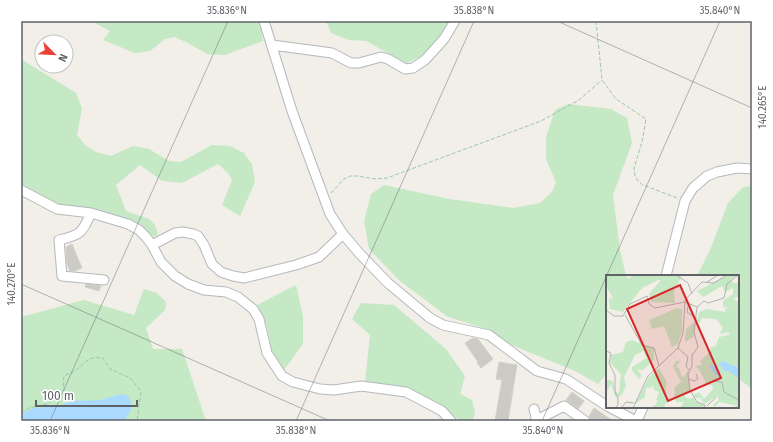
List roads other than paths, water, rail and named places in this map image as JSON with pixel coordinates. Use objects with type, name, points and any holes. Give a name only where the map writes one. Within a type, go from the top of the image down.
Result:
[{"type":"street","points":[[264,21],[292,111],[330,214],[360,253],[388,283],[430,318],[443,326],[489,336],[536,371],[566,379],[606,406]]},
{"type":"street","points":[[272,45],[332,53],[351,63],[359,63],[381,57],[388,59],[405,69],[413,68],[425,60],[444,39],[455,21]]},
{"type":"street","points":[[666,275],[685,201],[693,188],[707,176],[717,172],[737,168],[752,170]]},
{"type":"street","points":[[21,190],[57,209],[91,213],[128,224],[139,230],[152,245],[161,262],[175,276],[188,284],[204,290],[226,292],[238,297],[253,309],[259,319],[267,352],[282,376],[300,384],[320,389],[334,390],[361,386],[406,392],[442,411],[451,421]]},
{"type":"street","points":[[91,213],[85,226],[79,234],[74,237],[59,240],[62,276],[104,280]]},
{"type":"street","points":[[152,245],[175,233],[193,234],[198,236],[204,245],[212,264],[216,268],[221,272],[244,278],[314,259],[344,234]]},
{"type":"street","points":[[534,409],[536,421],[564,406],[585,421]]},
{"type":"street","points":[[610,408],[637,421],[643,408]]},
{"type":"water","points":[[122,394],[128,396],[131,403],[130,412],[124,421],[21,421],[21,416],[25,412],[34,408],[60,406],[70,401],[100,400]]}]
